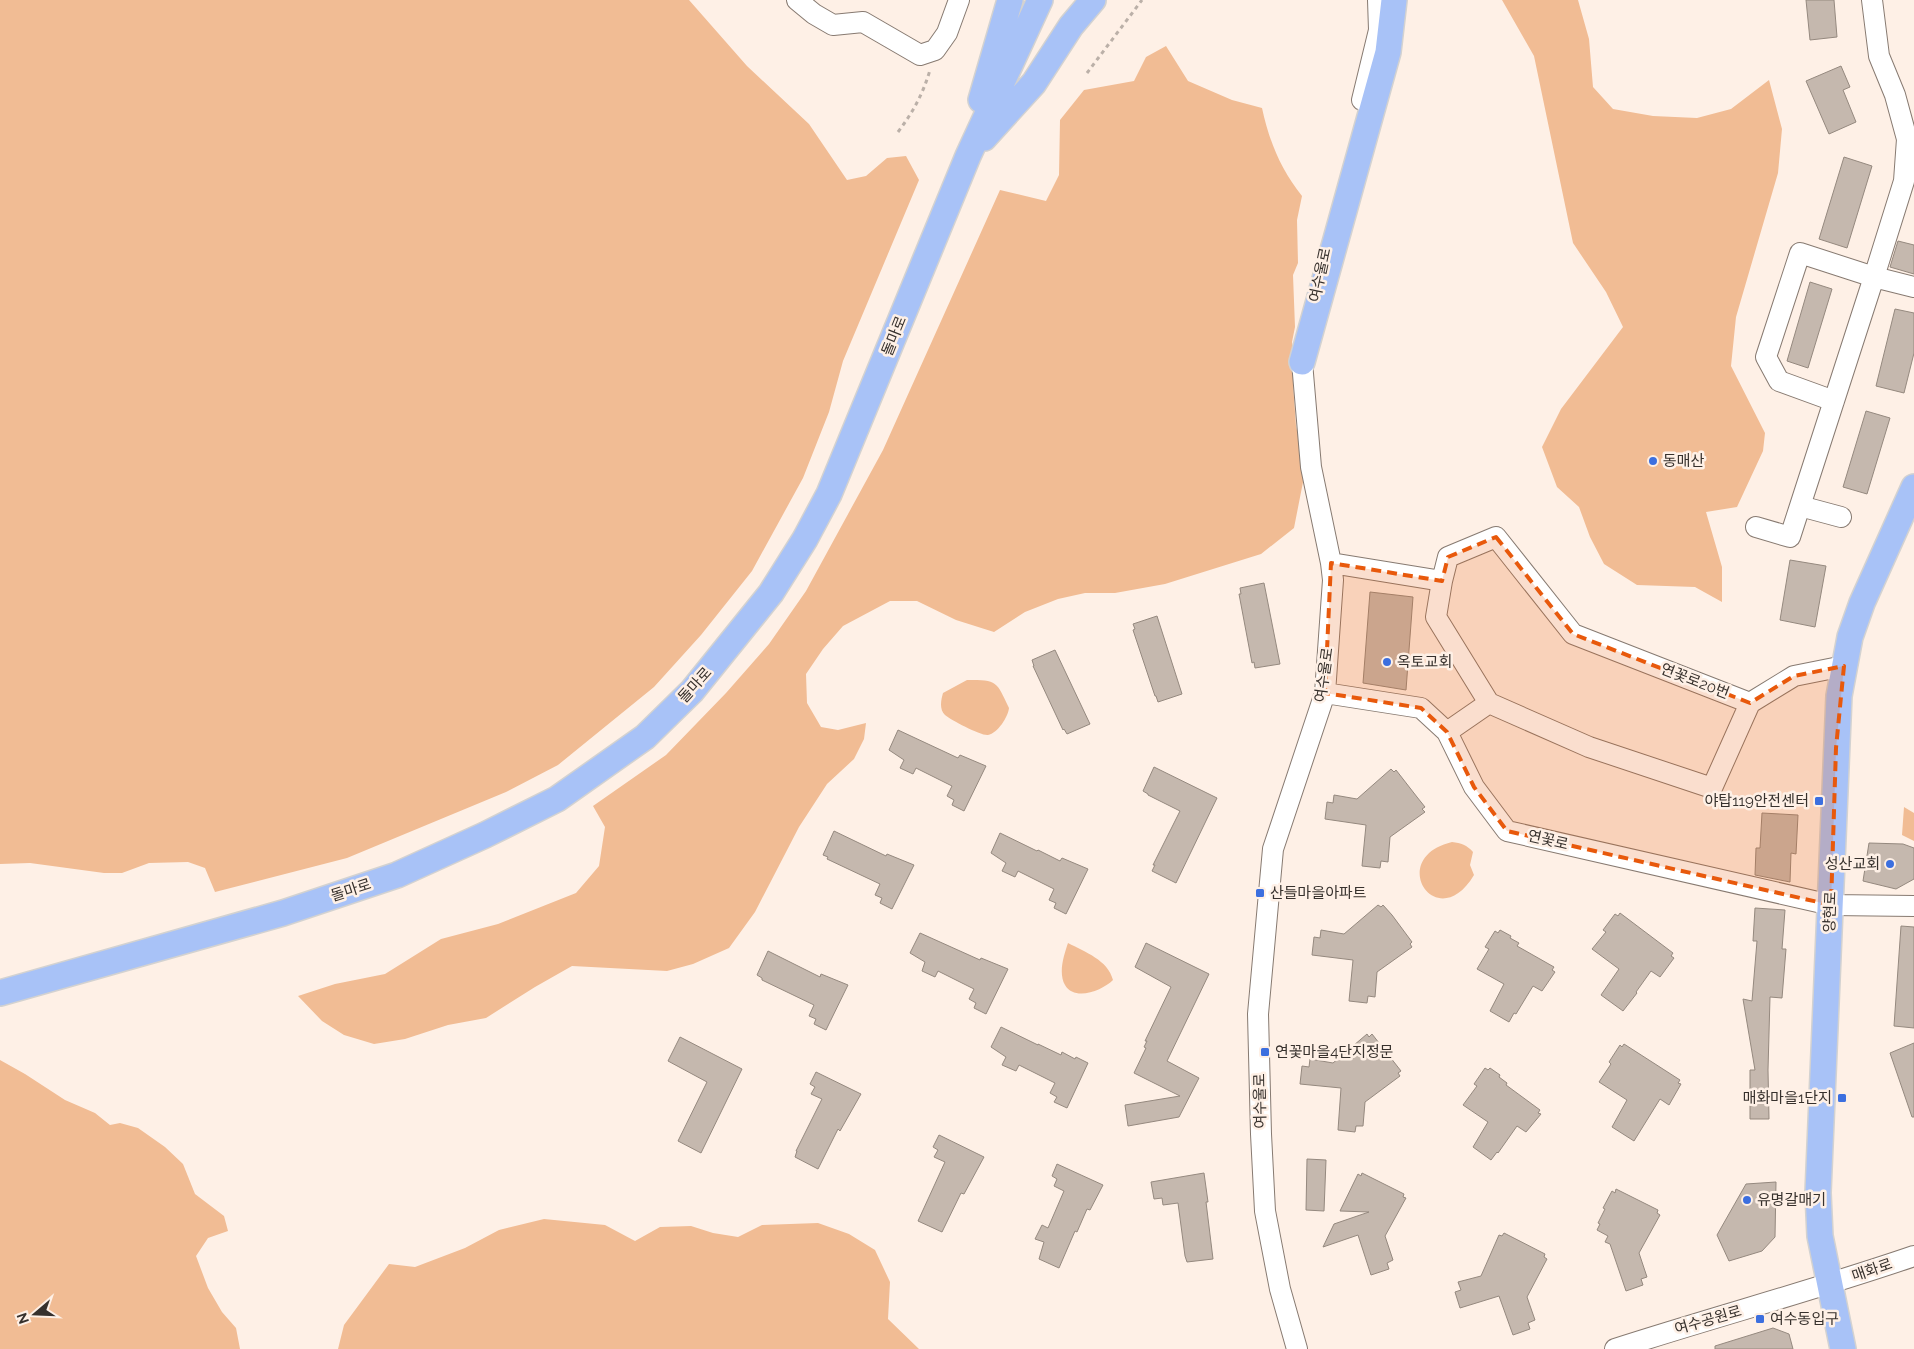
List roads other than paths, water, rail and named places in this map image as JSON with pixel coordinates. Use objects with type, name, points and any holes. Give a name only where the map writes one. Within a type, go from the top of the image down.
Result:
[{"type":"main road","points":[[968,156],[989,68],[1010,0]]},
{"type":"main road","name":"돌마로","points":[[0,993],[283,913],[397,874],[485,835],[557,799],[645,737],[692,691],[734,640],[771,593],[805,540],[829,494],[968,156],[1040,0]]},
{"type":"main road","points":[[968,156],[1034,83],[1071,26],[1093,0]]},
{"type":"main road","points":[[1302,362],[1388,52],[1394,0]]},
{"type":"main road","name":"양현로","points":[[1843,1349],[1820,1236],[1818,1194],[1839,696],[1850,637],[1862,602],[1914,487]]},
{"type":"street","points":[[797,0],[814,14],[833,25],[863,22],[920,56],[935,50],[946,33],[959,0]]},
{"type":"street","name":"여수울로","points":[[1297,1349],[1280,1289],[1265,1211],[1258,1014],[1273,849],[1325,692],[1333,580],[1311,467],[1302,362],[1324,252],[1348,167],[1357,118],[1379,30],[1378,0]]},
{"type":"street","points":[[1756,527],[1790,537],[1904,181],[1907,140],[1894,95],[1879,56],[1872,0]]},
{"type":"street","points":[[1834,401],[1779,380],[1766,357],[1800,253],[1874,277],[1914,287]]},
{"type":"street","points":[[1800,506],[1842,517]]},
{"type":"street","name":"연꽃로20번","points":[[1442,582],[1448,557],[1496,537],[1573,634],[1750,703]]},
{"type":"street","points":[[1331,563],[1442,582],[1436,617],[1489,703],[1588,747],[1712,788],[1750,703],[1794,676],[1844,666]]},
{"type":"street","name":"연꽃로","points":[[1325,692],[1420,708],[1447,732],[1474,787],[1507,830],[1831,905],[1914,906]]},
{"type":"street","points":[[1447,732],[1489,703]]},
{"type":"street","name":"매화로","points":[[1830,1284],[1914,1256]]},
{"type":"street","name":"여수공원로","points":[[1615,1349],[1685,1326],[1830,1284]]},
{"type":"place","name":"동매산","points":[[1653,461]]},
{"type":"place","name":"옥토교회","points":[[1387,662]]},
{"type":"place","name":"야탑119안전센터","points":[[1819,801]]},
{"type":"place","name":"성산교회","points":[[1890,864]]},
{"type":"place","name":"산들마을아파트","points":[[1260,893]]},
{"type":"place","name":"연꽃마을4단지정문","points":[[1265,1052]]},
{"type":"place","name":"매화마을1단지","points":[[1842,1098]]},
{"type":"place","name":"유명갈매기","points":[[1747,1200]]},
{"type":"place","name":"여수동입구","points":[[1760,1319]]}]
